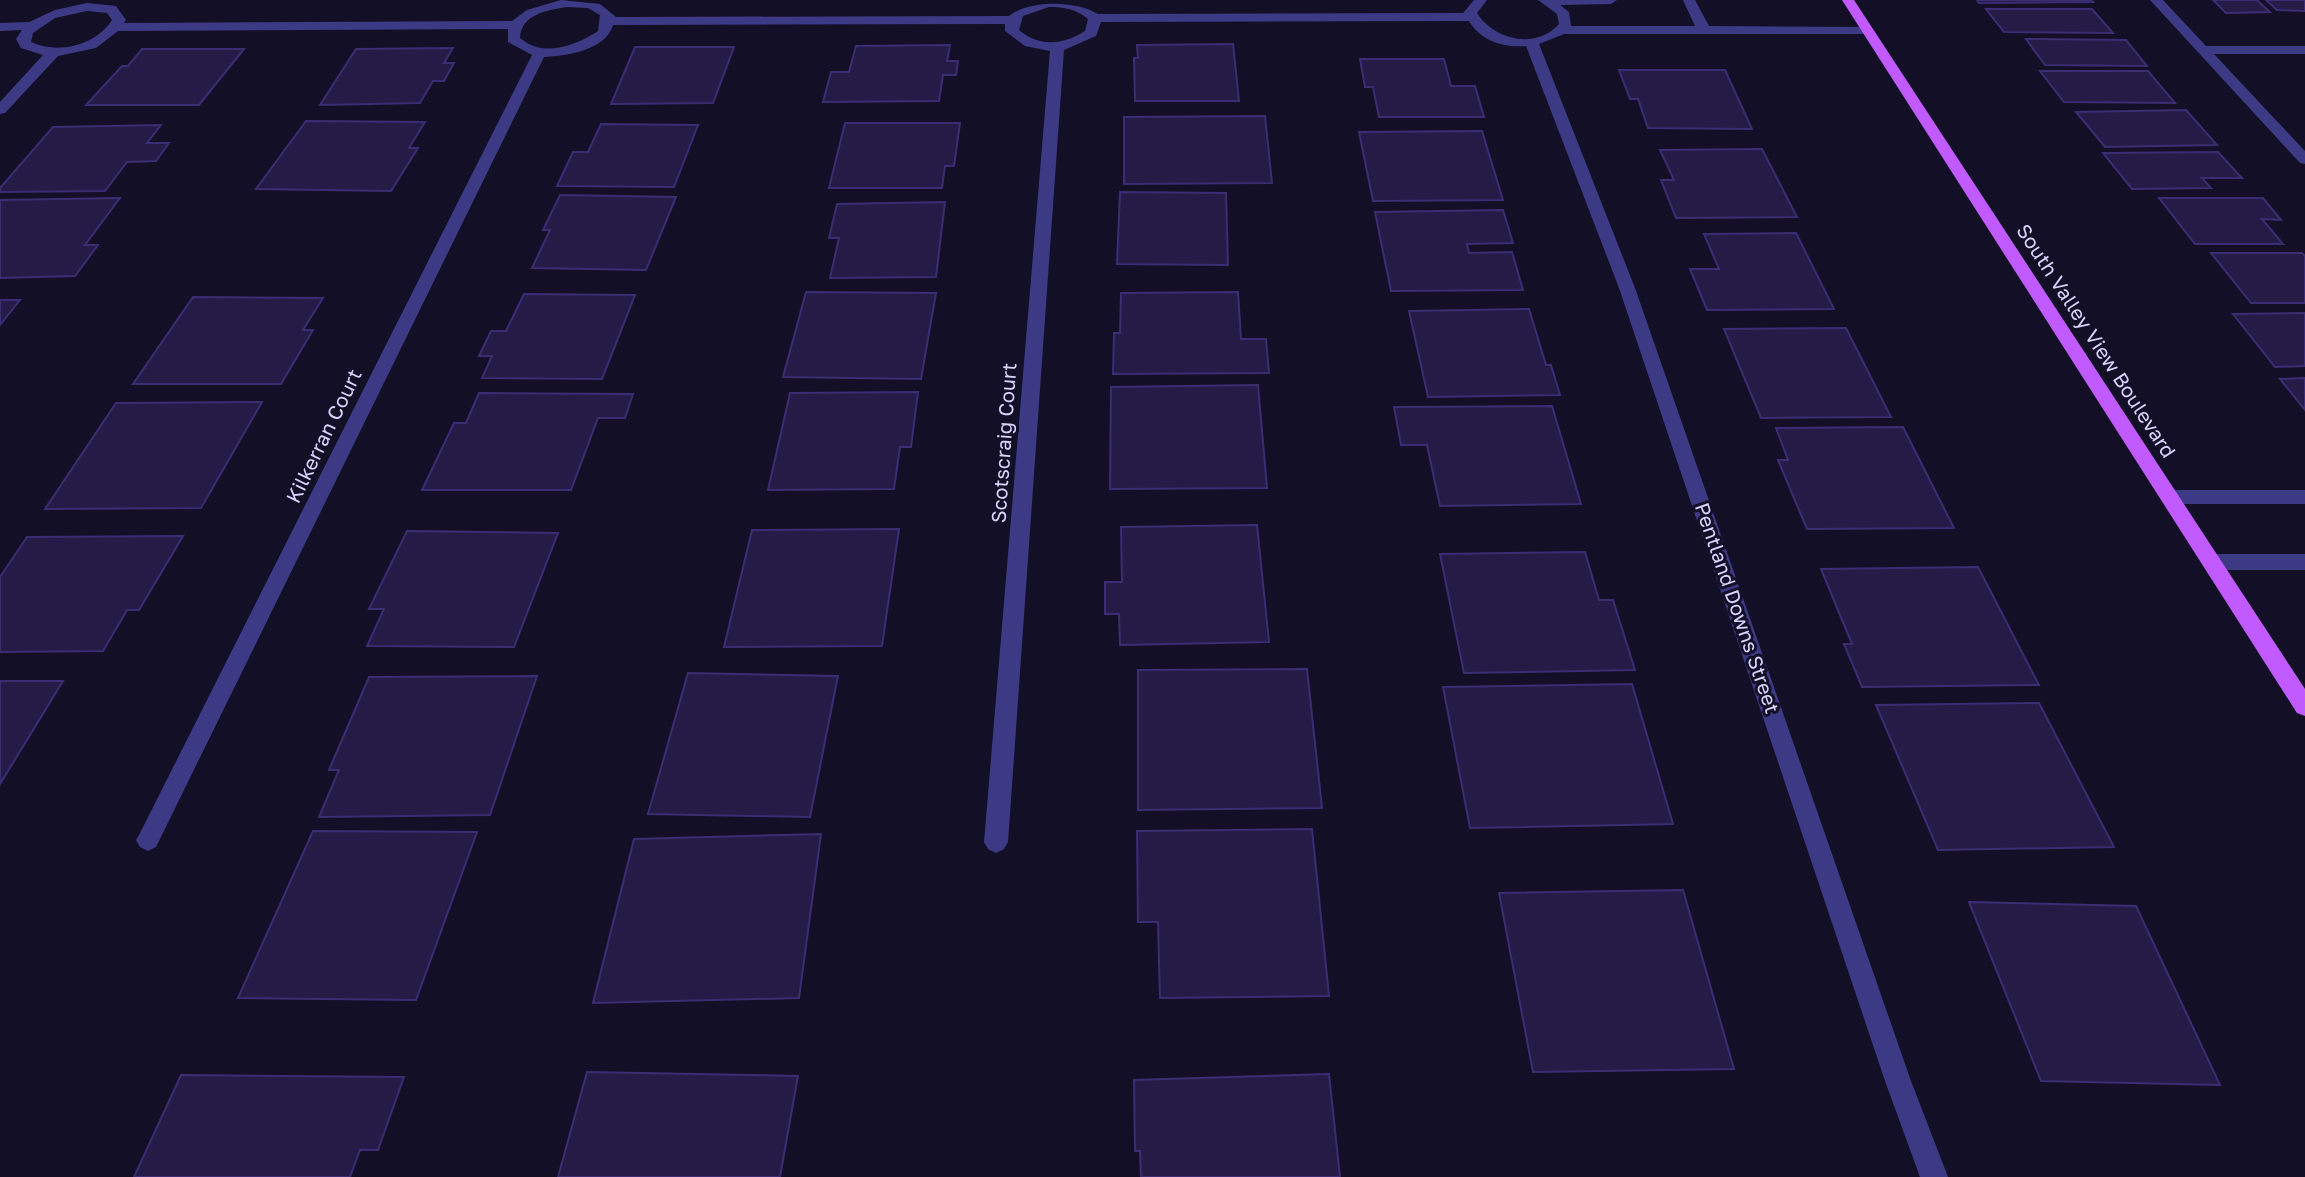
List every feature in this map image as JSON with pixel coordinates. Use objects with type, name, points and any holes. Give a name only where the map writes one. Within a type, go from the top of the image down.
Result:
[{"type":"main road","name":"South Valley View Boulevard","points":[[1848,0],[2305,707]]},
{"type":"street","points":[[1471,17],[1474,5],[1481,0]]},
{"type":"street","points":[[1545,0],[1611,0]]},
{"type":"street","points":[[1545,0],[1562,11],[1566,19],[1563,30]]},
{"type":"street","points":[[1689,0],[1704,30]]},
{"type":"street","points":[[2156,0],[2305,160]]},
{"type":"street","points":[[116,27],[515,25],[536,10],[567,3],[595,5],[604,10],[609,21],[604,33],[583,45],[540,52],[518,45],[513,39],[515,25]]},
{"type":"street","points":[[1095,18],[1091,33],[1083,39],[1057,47],[1028,44],[1012,31],[1013,20],[1024,9],[1049,3],[1077,6],[1095,18],[1471,17]]},
{"type":"street","points":[[0,27],[32,26],[72,9],[101,7],[118,14],[119,20],[116,27],[97,41],[54,52],[26,45],[23,39],[32,26]]},
{"type":"street","points":[[1471,17],[1481,30],[1493,37],[1532,43],[1547,40],[1563,30],[1867,30]]},
{"type":"street","points":[[609,21],[1013,20]]},
{"type":"street","name":"Pentland Downs Street","points":[[1532,43],[1627,288],[1898,1081],[1934,1177]]},
{"type":"street","name":"Scotscraig Court","points":[[996,842],[1057,47]]},
{"type":"street","points":[[2203,50],[2305,50]]},
{"type":"street","points":[[0,110],[54,52]]},
{"type":"street","name":"Kilkerran Court","points":[[148,840],[540,52]]},
{"type":"street","points":[[2171,497],[2305,497]]},
{"type":"street","points":[[2213,562],[2305,562]]},
{"type":"building","points":[[1977,0],[2091,0],[2093,2],[1979,3]]},
{"type":"building","points":[[2213,0],[2257,0],[2270,12],[2226,13]]},
{"type":"building","points":[[2266,0],[2305,0],[2305,11],[2277,10]]},
{"type":"building","points":[[1986,9],[2092,9],[2113,33],[2004,32]]},
{"type":"building","points":[[2026,39],[2126,40],[2147,66],[2045,65]]},
{"type":"building","points":[[1233,44],[1239,101],[1135,101],[1134,58],[1138,58],[1137,45]]},
{"type":"building","points":[[950,45],[947,61],[958,61],[956,75],[943,75],[939,101],[823,102],[831,72],[849,72],[856,46]]},
{"type":"building","points":[[635,47],[734,47],[713,103],[611,104]]},
{"type":"building","points":[[453,48],[444,63],[454,63],[444,81],[433,81],[420,103],[320,105],[356,49]]},
{"type":"building","points":[[142,49],[244,49],[199,105],[86,105]]},
{"type":"building","points":[[1360,59],[1444,59],[1451,86],[1475,86],[1484,117],[1379,117],[1373,87],[1365,87]]},
{"type":"building","points":[[1619,70],[1725,70],[1752,129],[1648,128],[1638,99],[1630,99]]},
{"type":"building","points":[[2040,71],[2148,71],[2175,103],[2064,102]]},
{"type":"building","points":[[2186,110],[2217,145],[2105,147],[2076,112]]},
{"type":"building","points":[[1265,116],[1272,183],[1124,184],[1124,117]]},
{"type":"building","points":[[306,121],[425,122],[409,148],[418,148],[391,191],[256,189]]},
{"type":"building","points":[[845,123],[960,123],[954,166],[945,166],[942,188],[829,188]]},
{"type":"building","points":[[601,124],[698,125],[674,187],[557,186],[573,152],[588,152]]},
{"type":"building","points":[[161,125],[147,143],[169,143],[156,161],[127,162],[105,191],[0,192],[0,188],[53,127]]},
{"type":"building","points":[[1482,131],[1503,200],[1373,201],[1359,132]]},
{"type":"building","points":[[1762,149],[1797,217],[1676,218],[1661,180],[1674,180],[1660,150]]},
{"type":"building","points":[[2218,152],[2242,178],[2202,178],[2211,188],[2132,189],[2103,153]]},
{"type":"building","points":[[1120,192],[1226,193],[1228,265],[1117,264]]},
{"type":"building","points":[[560,195],[676,197],[646,270],[532,268],[550,230],[543,230]]},
{"type":"building","points":[[120,198],[85,245],[98,245],[75,276],[0,278],[0,200]]},
{"type":"building","points":[[2159,198],[2263,198],[2281,220],[2262,219],[2283,244],[2195,244]]},
{"type":"building","points":[[945,202],[936,277],[830,278],[839,238],[829,238],[837,204]]},
{"type":"building","points":[[1503,210],[1513,243],[1467,244],[1469,253],[1512,252],[1523,290],[1391,291],[1375,212]]},
{"type":"building","points":[[1796,233],[1834,309],[1707,310],[1690,269],[1719,269],[1704,234]]},
{"type":"building","points":[[2211,253],[2302,253],[2305,256],[2305,303],[2251,303]]},
{"type":"building","points":[[806,292],[936,293],[921,379],[783,377]]},
{"type":"building","points":[[1238,292],[1241,339],[1266,339],[1269,373],[1113,374],[1114,333],[1120,333],[1121,293]]},
{"type":"building","points":[[524,294],[635,295],[602,379],[482,378],[492,356],[479,356],[491,331],[506,331]]},
{"type":"building","points":[[193,297],[323,298],[303,330],[313,330],[281,384],[133,384]]},
{"type":"building","points":[[0,300],[20,300],[0,325]]},
{"type":"building","points":[[1529,309],[1546,365],[1551,365],[1560,395],[1428,397],[1409,311]]},
{"type":"building","points":[[2305,313],[2305,366],[2275,367],[2233,314]]},
{"type":"building","points":[[1846,328],[1891,417],[1761,418],[1724,329]]},
{"type":"building","points":[[2305,378],[2305,410],[2280,379]]},
{"type":"building","points":[[1258,385],[1267,488],[1110,489],[1111,387]]},
{"type":"building","points":[[918,392],[911,447],[900,447],[894,489],[768,490],[790,393]]},
{"type":"building","points":[[479,393],[633,394],[625,418],[598,418],[571,490],[422,490],[454,423],[466,423]]},
{"type":"building","points":[[262,402],[201,508],[45,509],[116,403]]},
{"type":"building","points":[[1552,406],[1581,504],[1440,506],[1427,445],[1401,445],[1394,407]]},
{"type":"building","points":[[1903,427],[1954,528],[1807,529],[1778,460],[1788,460],[1776,428]]},
{"type":"building","points":[[1257,525],[1269,642],[1120,645],[1119,614],[1105,614],[1105,582],[1122,582],[1121,527]]},
{"type":"building","points":[[899,529],[882,646],[724,647],[752,530]]},
{"type":"building","points":[[407,531],[558,533],[514,647],[367,646],[384,609],[369,609]]},
{"type":"building","points":[[183,536],[139,610],[127,610],[103,651],[0,652],[0,577],[27,537]]},
{"type":"building","points":[[1585,552],[1599,600],[1613,600],[1635,670],[1464,673],[1440,554]]},
{"type":"building","points":[[1978,567],[2039,685],[1862,687],[1844,644],[1852,644],[1821,569]]},
{"type":"building","points":[[1307,669],[1322,808],[1138,810],[1138,670]]},
{"type":"building","points":[[688,673],[838,676],[810,817],[648,814]]},
{"type":"building","points":[[537,676],[490,815],[319,817],[339,770],[329,770],[369,677]]},
{"type":"building","points":[[0,681],[63,681],[0,784]]},
{"type":"building","points":[[1632,684],[1673,824],[1470,828],[1443,687]]},
{"type":"building","points":[[2039,703],[2114,847],[1938,850],[1876,705]]},
{"type":"building","points":[[1312,829],[1329,996],[1160,998],[1158,922],[1138,922],[1137,831]]},
{"type":"building","points":[[313,831],[477,832],[416,1000],[238,998]]},
{"type":"building","points":[[821,834],[799,998],[593,1003],[634,839]]},
{"type":"building","points":[[1683,890],[1734,1069],[1533,1072],[1499,893]]},
{"type":"building","points":[[1969,902],[2136,906],[2220,1085],[2041,1081]]},
{"type":"building","points":[[587,1072],[798,1076],[780,1177],[558,1177]]},
{"type":"building","points":[[1329,1074],[1340,1177],[1141,1177],[1140,1151],[1135,1151],[1134,1080]]},
{"type":"building","points":[[181,1075],[404,1077],[378,1150],[360,1150],[350,1177],[134,1177]]}]
